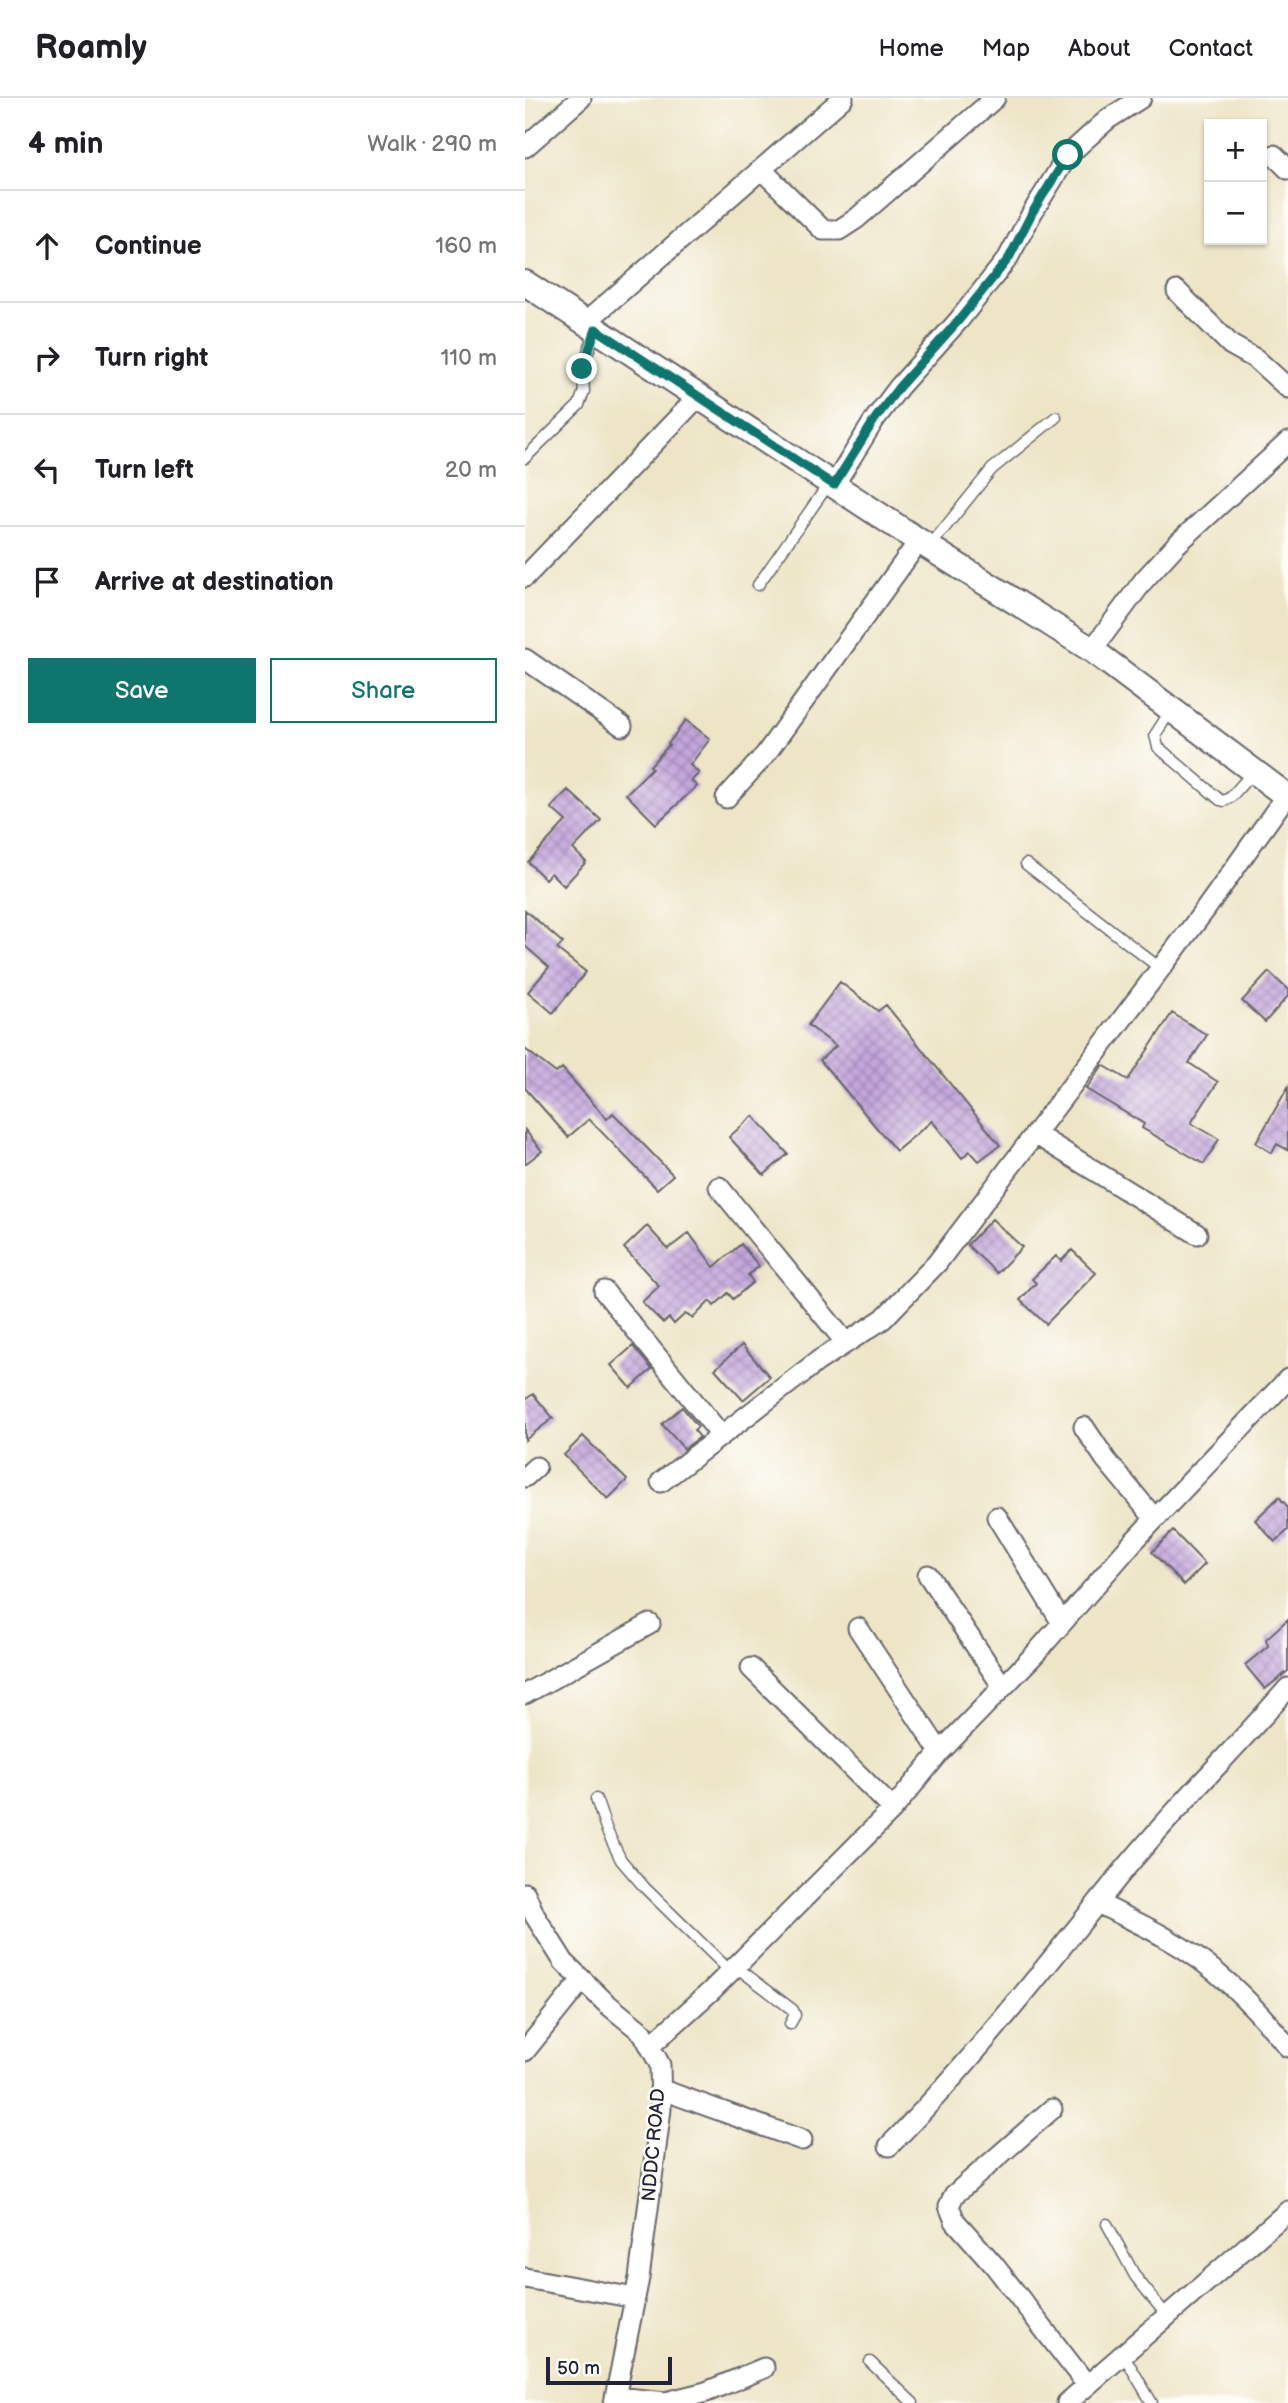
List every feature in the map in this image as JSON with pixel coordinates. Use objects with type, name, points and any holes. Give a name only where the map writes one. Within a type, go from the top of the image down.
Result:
[{"type":"street","points":[[525,147],[581,98]]},
{"type":"street","points":[[591,326],[843,98]]},
{"type":"street","points":[[762,170],[823,230],[839,230],[856,219],[995,98]]},
{"type":"street","points":[[832,484],[899,387],[959,320],[1009,258],[1032,213],[1068,155],[1108,119],[1140,98]]},
{"type":"street","points":[[525,283],[924,544],[1092,650],[1287,796],[1205,910],[937,1263],[883,1319],[808,1369],[661,1482]]},
{"type":"street","points":[[1177,291],[1231,345],[1256,359],[1288,387]]},
{"type":"street","points":[[525,577],[699,396]]},
{"type":"street","points":[[1092,650],[1144,580],[1175,545],[1288,442]]},
{"type":"street","points":[[726,798],[765,755],[924,544]]},
{"type":"street","points":[[525,659],[622,726]]},
{"type":"street","points":[[1035,1134],[1197,1234]]},
{"type":"street","points":[[719,1186],[846,1343]]},
{"type":"street","points":[[604,1291],[721,1435]]},
{"type":"street","points":[[650,2046],[732,1969],[893,1809],[940,1752],[1288,1379]]},
{"type":"street","points":[[1084,1427],[1106,1460],[1155,1519]]},
{"type":"street","points":[[997,1517],[1062,1623]]},
{"type":"street","points":[[928,1575],[1003,1687]]},
{"type":"street","points":[[525,1694],[650,1624]]},
{"type":"street","points":[[858,1628],[940,1752]]},
{"type":"street","points":[[751,1668],[893,1809]]},
{"type":"street","points":[[888,2146],[945,2087],[1187,1798],[1288,1688]]},
{"type":"street","name":"NDDC ROAD","points":[[525,1893],[535,1916],[564,1962],[643,2033],[660,2065],[661,2109],[635,2298],[615,2400]]},
{"type":"street","points":[[1098,1903],[1168,1939],[1223,1977],[1255,2007],[1288,2047]]},
{"type":"street","points":[[525,2051],[582,1980]]},
{"type":"street","points":[[660,2089],[802,2140]]},
{"type":"street","points":[[1052,2109],[954,2195],[949,2206],[955,2221],[994,2265],[1087,2385]]},
{"type":"street","points":[[1067,2403],[1288,2211]]},
{"type":"street","points":[[525,2278],[635,2298]]},
{"type":"street","points":[[615,2400],[666,2402],[706,2392],[764,2368]]},
{"type":"lane","points":[[525,458],[579,405],[584,391],[582,369],[591,326]]},
{"type":"lane","points":[[924,544],[992,469],[1056,417]]},
{"type":"lane","points":[[758,585],[832,484]]},
{"type":"lane","points":[[1171,709],[1155,735],[1158,747],[1220,800],[1231,797],[1254,771]]},
{"type":"lane","points":[[1026,864],[1160,969]]},
{"type":"lane","points":[[596,1799],[621,1860],[645,1888],[732,1969],[793,2010],[795,2015],[790,2024]]},
{"type":"lane","points":[[1107,2224],[1135,2276],[1167,2316]]},
{"type":"lane","points":[[1123,2354],[1152,2403]]},
{"type":"lane","points":[[870,2362],[913,2403]]},
{"type":"building","points":[[686,720],[710,739],[690,765],[699,773],[691,781],[697,786],[656,824],[626,794],[652,768],[650,766]]},
{"type":"building","points":[[568,790],[601,820],[573,849],[586,862],[564,886],[551,873],[545,879],[528,862],[566,821],[551,808]]},
{"type":"building","points":[[525,910],[563,943],[557,949],[586,972],[553,1013],[528,992],[549,967],[525,946]]},
{"type":"building","points":[[1269,972],[1288,990],[1288,996],[1265,1022],[1242,1001]]},
{"type":"building","points":[[840,982],[878,1011],[886,1005],[1000,1145],[979,1161],[970,1151],[962,1158],[932,1121],[896,1151],[820,1060],[836,1046],[808,1025]]},
{"type":"building","points":[[1172,1013],[1207,1035],[1189,1063],[1218,1082],[1191,1123],[1219,1139],[1204,1164],[1142,1128],[1144,1124],[1086,1089],[1103,1065],[1128,1080]]},
{"type":"building","points":[[525,1049],[556,1073],[562,1068],[607,1119],[613,1113],[673,1175],[657,1189],[589,1119],[568,1137],[525,1088]]},
{"type":"building","points":[[1288,1087],[1288,1150],[1277,1144],[1272,1153],[1256,1143]]},
{"type":"building","points":[[753,1116],[788,1154],[764,1175],[729,1137]]},
{"type":"building","points":[[525,1130],[542,1151],[525,1164]]},
{"type":"building","points":[[992,1219],[1022,1247],[997,1273],[967,1245]]},
{"type":"building","points":[[647,1226],[668,1249],[689,1233],[714,1267],[741,1244],[759,1266],[748,1275],[753,1282],[733,1299],[728,1293],[714,1306],[710,1301],[693,1318],[685,1314],[674,1324],[669,1318],[663,1323],[642,1302],[659,1286],[624,1248]]},
{"type":"building","points":[[1072,1250],[1096,1273],[1046,1324],[1020,1300],[1036,1283],[1032,1279],[1056,1256],[1061,1261]]},
{"type":"building","points":[[742,1345],[770,1377],[743,1400],[715,1369]]},
{"type":"building","points":[[633,1346],[652,1369],[631,1388],[611,1365]]},
{"type":"building","points":[[533,1394],[553,1418],[525,1440],[525,1400]]},
{"type":"building","points":[[682,1407],[698,1427],[694,1430],[700,1437],[684,1449],[662,1424]]},
{"type":"building","points":[[583,1436],[627,1480],[608,1499],[564,1455]]},
{"type":"building","points":[[1279,1497],[1288,1507],[1288,1530],[1275,1542],[1255,1520]]},
{"type":"building","points":[[1173,1531],[1205,1564],[1184,1585],[1152,1552]]},
{"type":"building","points":[[1288,1619],[1288,1671],[1265,1689],[1245,1665],[1268,1646],[1266,1639]]},
{"type":"route","points":[[582,369],[596,329],[834,485],[875,419],[899,387],[959,320],[1009,258],[1032,213],[1068,155]]}]
